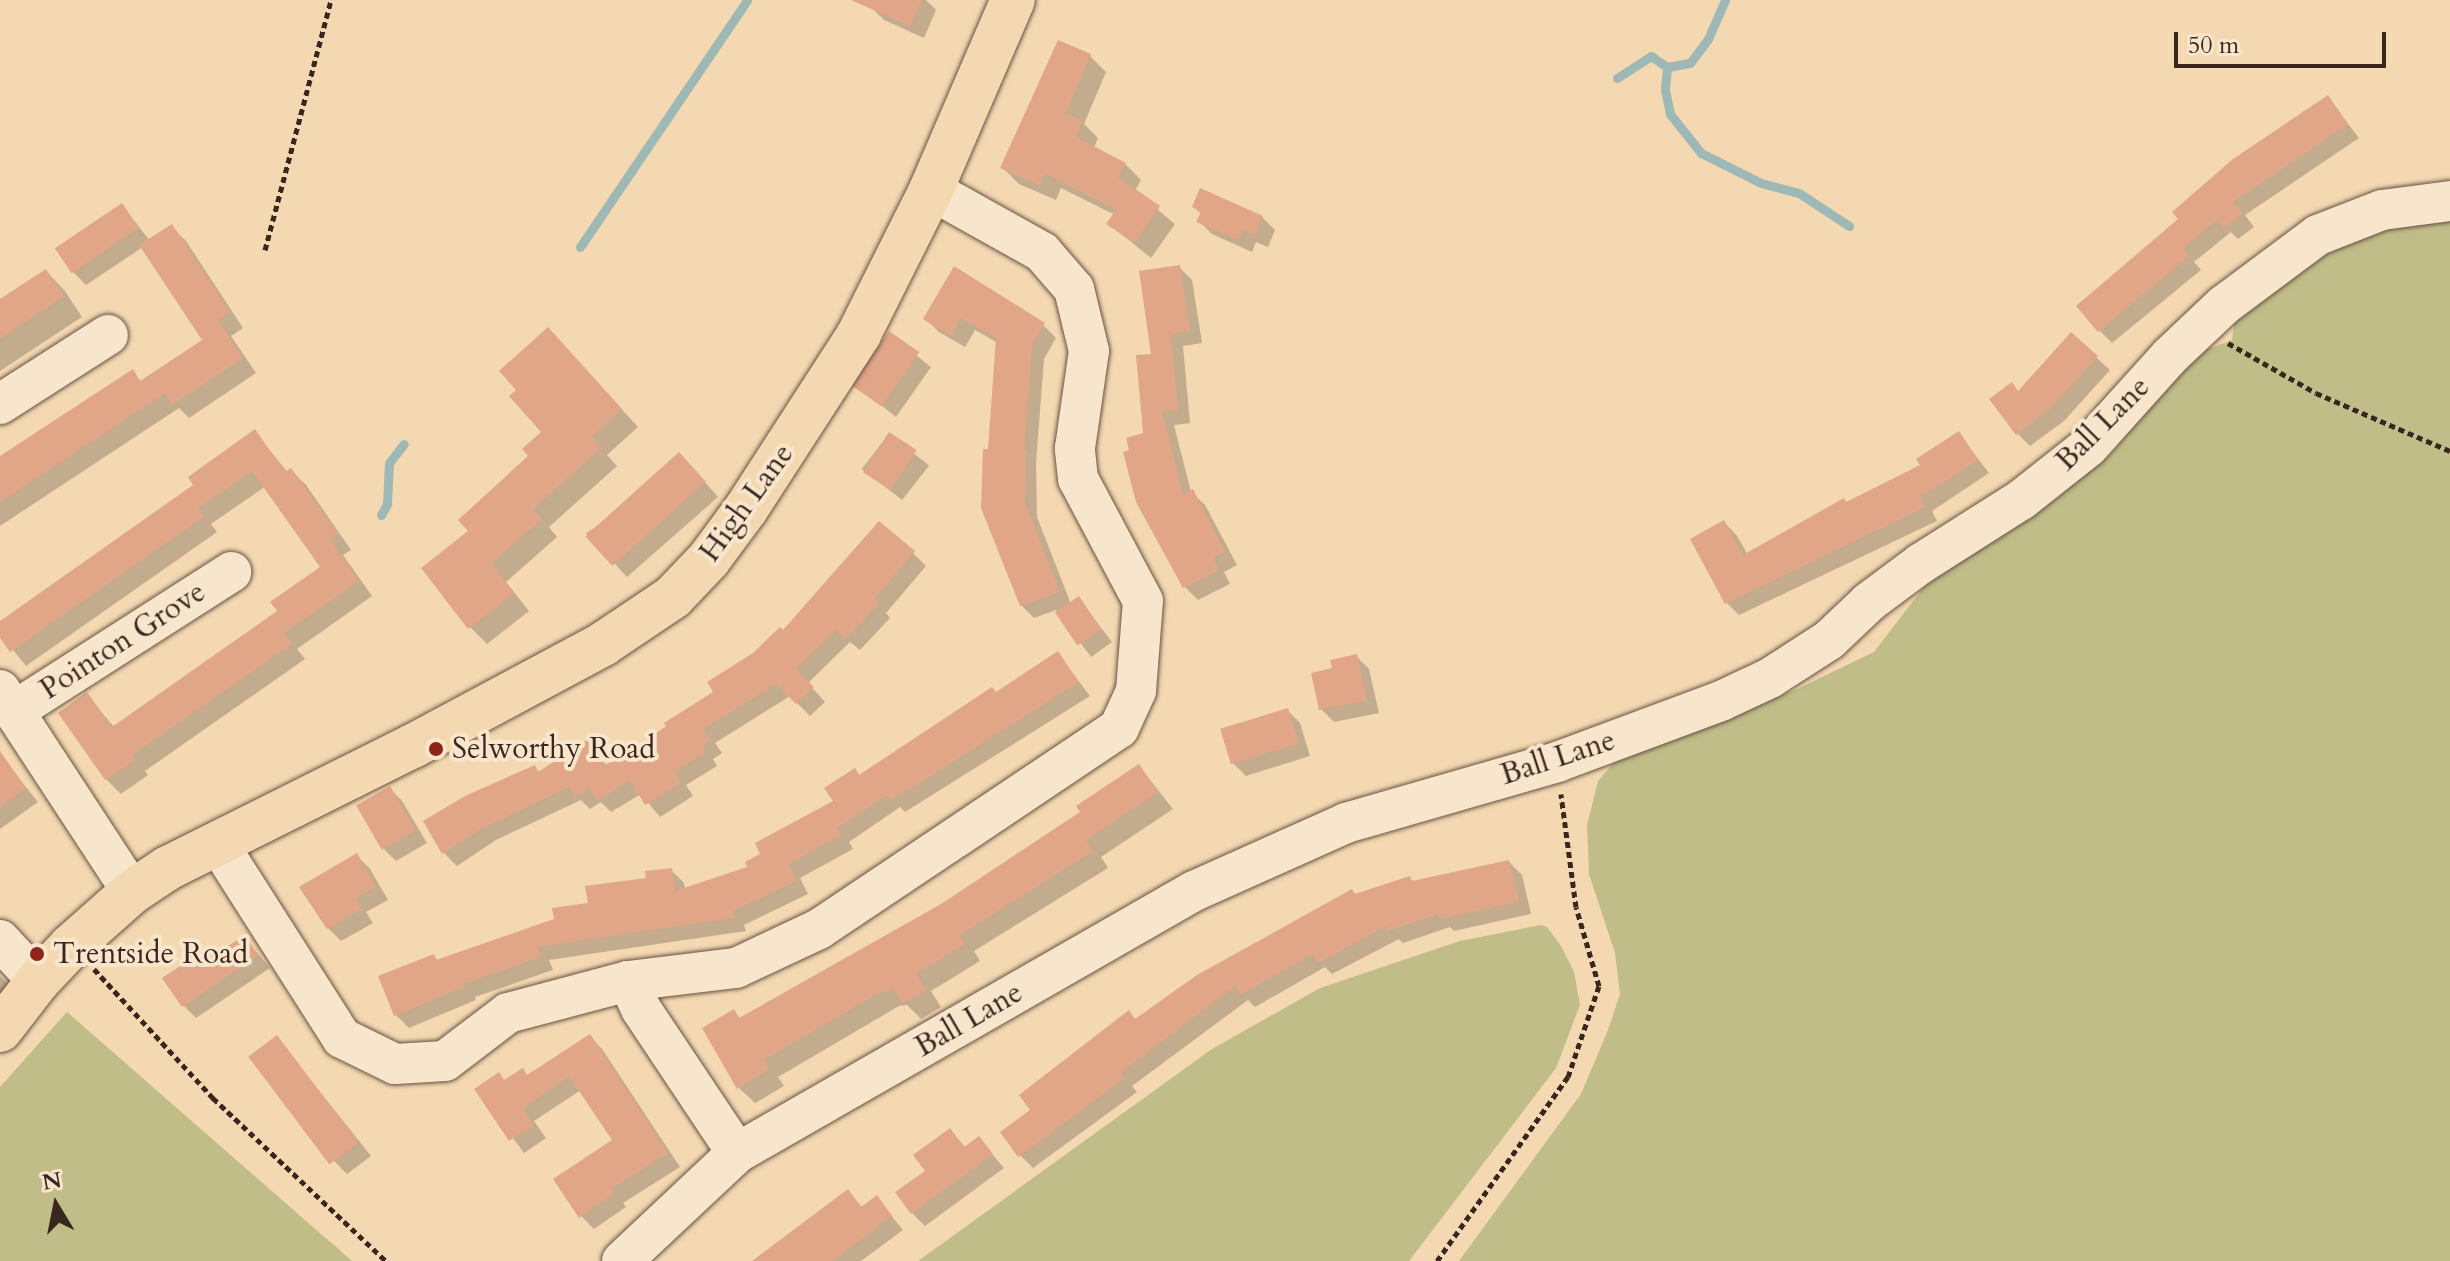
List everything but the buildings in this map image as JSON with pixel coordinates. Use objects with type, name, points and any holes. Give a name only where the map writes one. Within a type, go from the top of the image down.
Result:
[{"type":"main road","name":"High Lane","points":[[0,1030],[38,981],[71,946],[132,892],[168,868],[603,644],[673,597],[709,559],[794,439],[859,334],[931,190],[1013,0]]},
{"type":"street","points":[[217,842],[342,1038],[395,1064],[445,1061],[508,1013],[628,981],[736,968],[819,929],[1119,728],[1136,691],[1143,601],[1078,479],[1075,448],[1089,351],[1074,289],[1042,252],[931,190]]},
{"type":"street","name":"Ball Lane","points":[[622,1261],[737,1153],[1194,891],[1346,823],[1557,762],[1721,701],[1770,678],[1829,640],[1869,602],[1920,564],[2021,500],[2088,447],[2224,305],[2318,235],[2382,210],[2450,201]]},
{"type":"street","points":[[0,404],[108,335]]},
{"type":"street","name":"Pointon Grove","points":[[7,700],[231,572]]},
{"type":"street","points":[[7,700],[132,892]]},
{"type":"street","points":[[0,940],[38,981]]},
{"type":"street","points":[[628,981],[641,1009],[737,1153]]},
{"type":"path","points":[[265,250],[331,0]]},
{"type":"path","points":[[2200,328],[2316,393],[2450,451]]},
{"type":"path","points":[[1437,1261],[1568,1077],[1599,986],[1576,907],[1557,762]]},
{"type":"path","points":[[71,946],[213,1098],[386,1261]]},
{"type":"shaded area","points":[[2450,212],[2450,1261],[1459,1261],[1581,1094],[1620,994],[1615,953],[1589,874],[1587,825],[1598,781],[1623,752],[1793,691],[1874,652],[1923,588],[2004,525],[2109,456],[2195,354],[2232,340],[2234,324],[2287,265],[2382,226]]},
{"type":"shaded area","points":[[1541,925],[1547,927],[1561,946],[1574,972],[1580,1005],[1556,1068],[1409,1261],[918,1261],[1212,1049],[1320,988],[1460,941]]},
{"type":"shaded area","points":[[67,1012],[352,1261],[0,1261],[0,1087]]},
{"type":"waterway","points":[[580,247],[747,0]]},
{"type":"waterway","points":[[1617,78],[1651,56],[1667,67],[1690,63],[1708,39],[1725,0]]},
{"type":"waterway","points":[[1667,67],[1665,90],[1670,114],[1701,153],[1761,183],[1799,193],[1849,226]]},
{"type":"waterway","points":[[381,515],[387,504],[389,463],[404,444]]},
{"type":"place","name":"Selworthy Road","points":[[436,749]]},
{"type":"place","name":"Trentside Road","points":[[37,954]]}]
